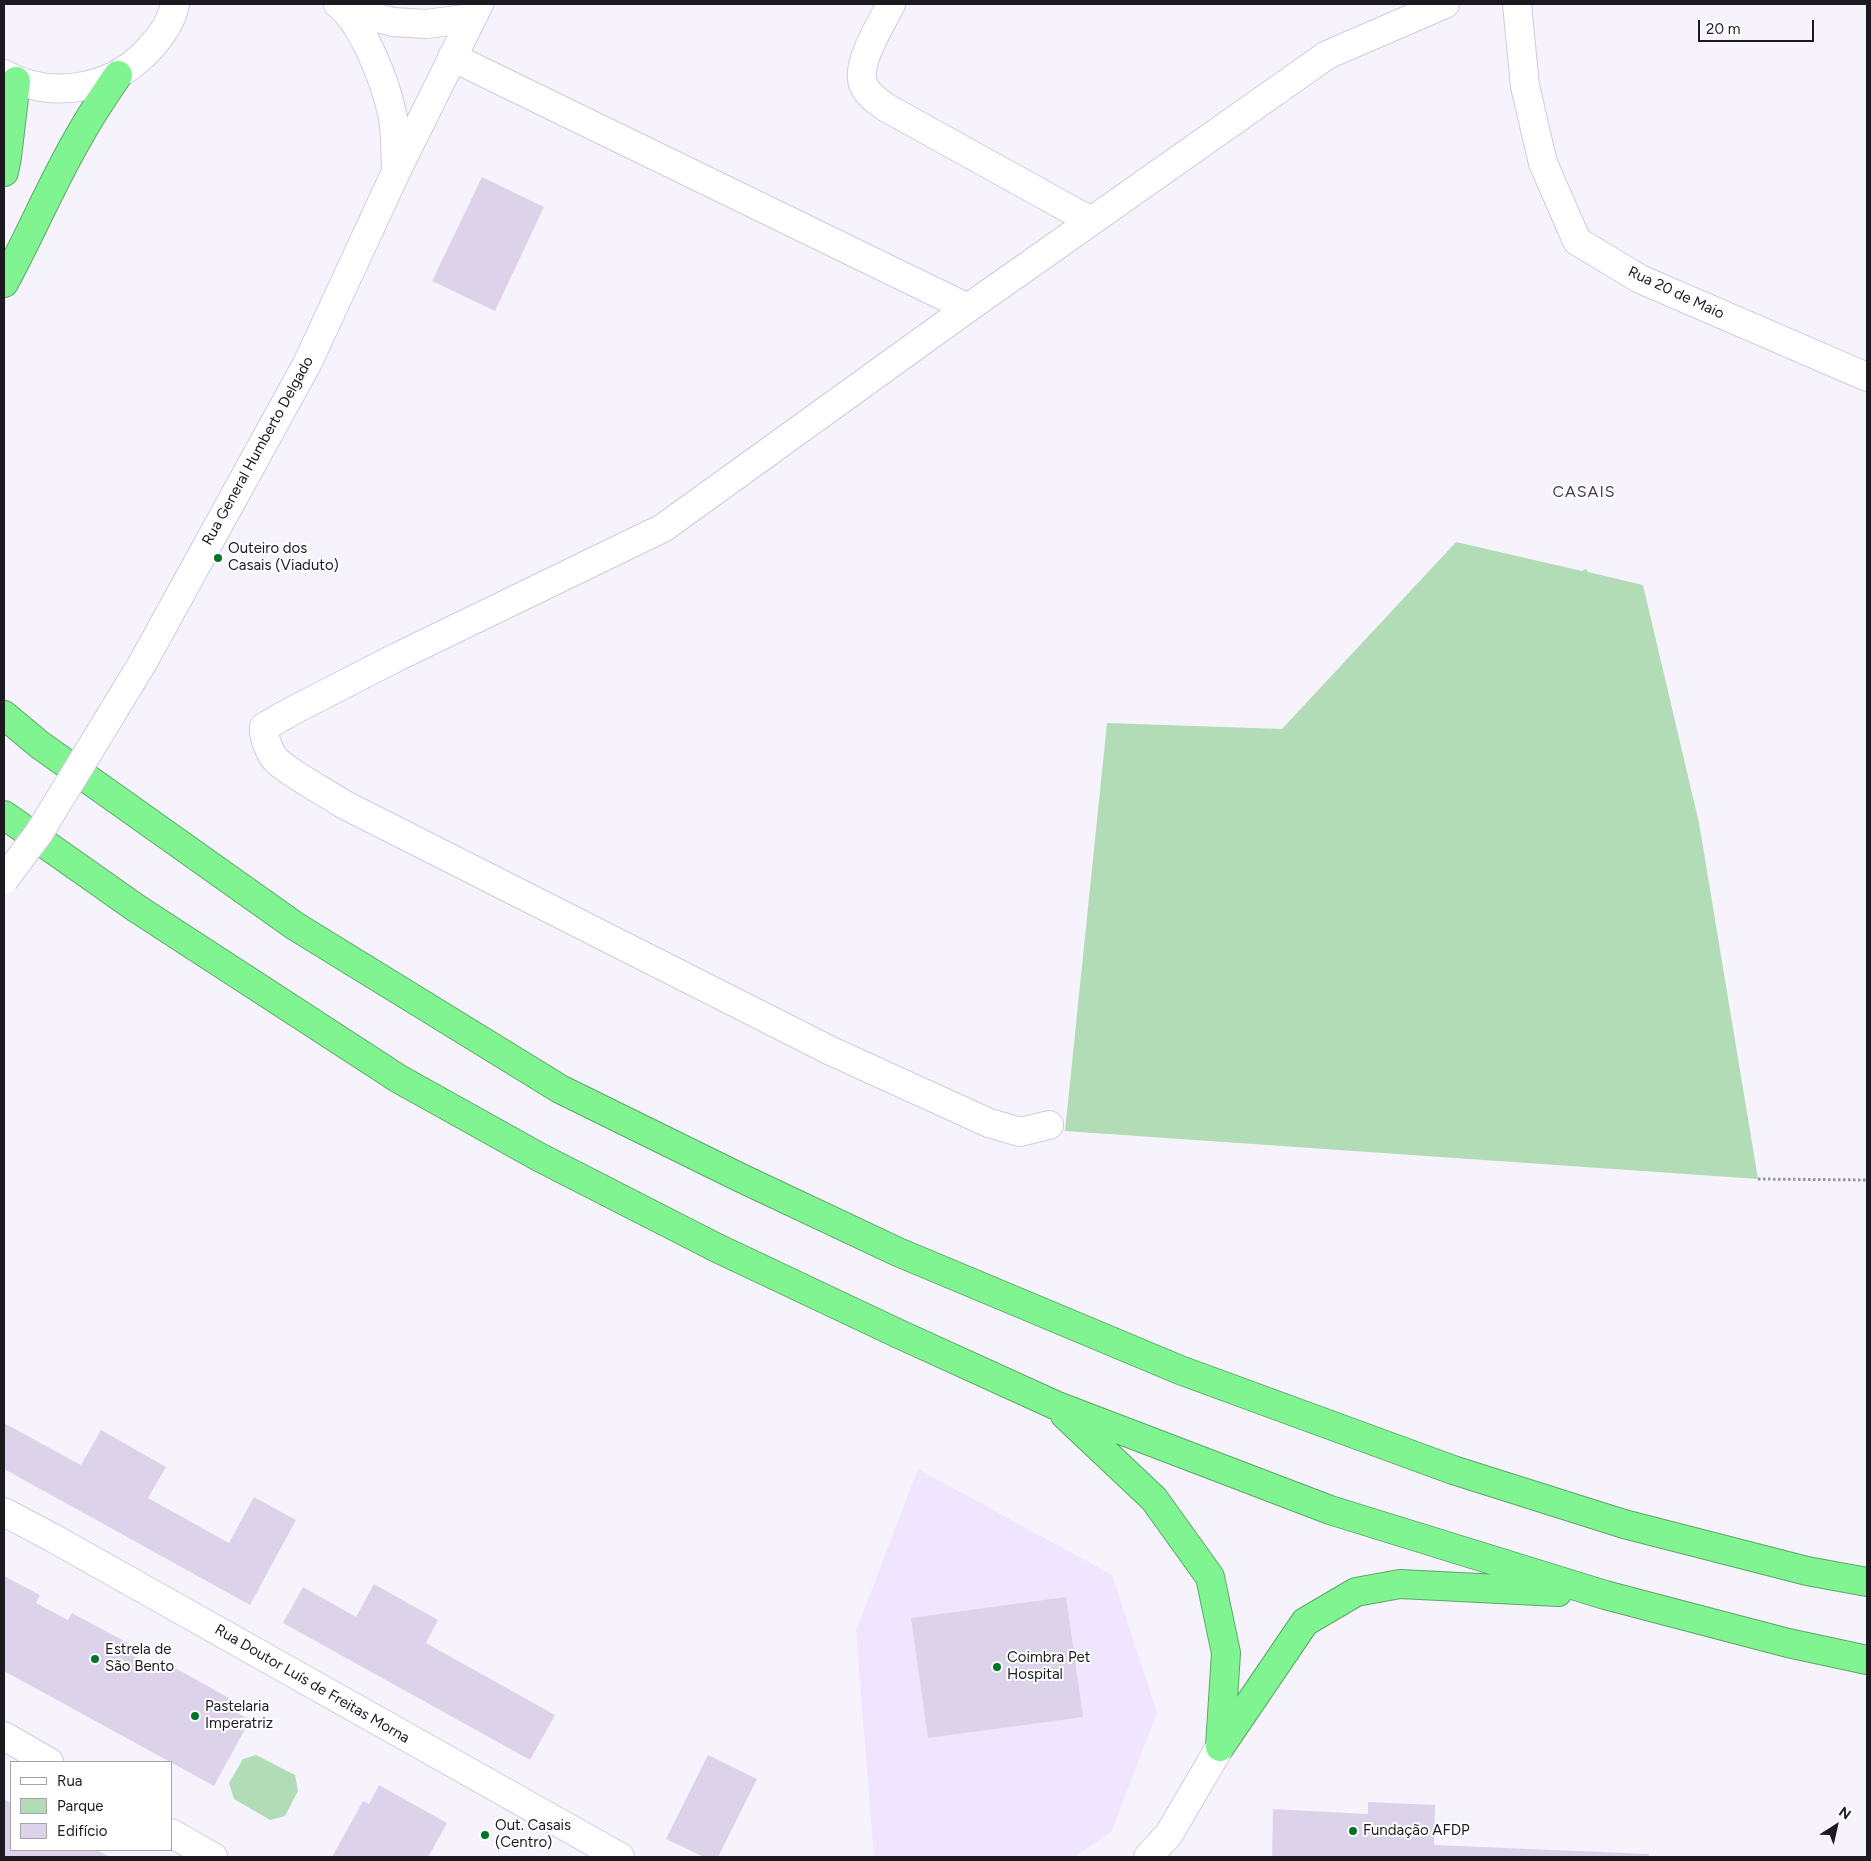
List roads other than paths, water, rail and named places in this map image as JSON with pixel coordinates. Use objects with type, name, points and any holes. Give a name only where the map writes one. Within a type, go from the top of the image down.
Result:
[{"type":"highway","points":[[4,283],[81,133],[118,75]]},
{"type":"highway","points":[[4,172],[8,157],[10,77]]},
{"type":"highway","points":[[4,715],[40,745],[295,926],[560,1089],[741,1178],[898,1252],[1180,1370],[1452,1470],[1624,1524],[1807,1571],[1867,1582]]},
{"type":"highway","points":[[4,815],[136,908],[408,1083],[539,1157],[717,1248],[1055,1405],[1330,1510],[1605,1595],[1788,1643],[1867,1660]]},
{"type":"highway","points":[[1055,1405],[1154,1499],[1210,1577],[1226,1653],[1220,1747]]},
{"type":"highway","points":[[1220,1747],[1305,1622],[1356,1592],[1400,1584],[1605,1595]]},
{"type":"street","points":[[891,4],[864,60],[862,80],[872,97],[886,108],[1091,221]]},
{"type":"street","points":[[1049,1125],[1020,1132],[989,1123],[831,1051],[343,804],[277,761],[264,732],[264,727],[292,710],[663,528],[968,308],[1327,55],[1445,4]]},
{"type":"street","name":"Rua 20 de Maio","points":[[1517,4],[1525,86],[1543,163],[1577,241],[1640,279],[1867,377]]},
{"type":"street","points":[[10,77],[50,89],[85,87],[118,75],[142,58],[160,37],[179,6]]},
{"type":"street","points":[[342,7],[393,22],[426,24],[472,8]]},
{"type":"street","points":[[342,7],[372,53],[392,114],[396,172]]},
{"type":"street","name":"Rua General Humberto Delgado","points":[[4,880],[39,834],[142,664],[307,364],[396,172],[452,57],[472,8]]},
{"type":"street","points":[[452,57],[968,308]]},
{"type":"street","name":"Rua Doutor Luís de Freitas Morna","points":[[4,1512],[620,1857]]},
{"type":"street","points":[[4,1736],[47,1761]]},
{"type":"street","points":[[1148,1857],[1169,1834],[1220,1747]]},
{"type":"street","points":[[172,1834],[214,1857]]},
{"type":"place","name":"Outeiro dos Casais (Viaduto)","points":[[218,558]]},
{"type":"place","name":"Estrela de São Bento","points":[[95,1659]]},
{"type":"place","name":"Coimbra Pet Hospital","points":[[997,1667]]},
{"type":"place","name":"Pastelaria Imperatriz","points":[[195,1716]]},
{"type":"place","name":"Fundação AFDP","points":[[1353,1831]]},
{"type":"place","name":"Out. Casais (Centro)","points":[[485,1835]]},
{"type":"district","name":"CASAIS","points":[[1584,492]]}]
